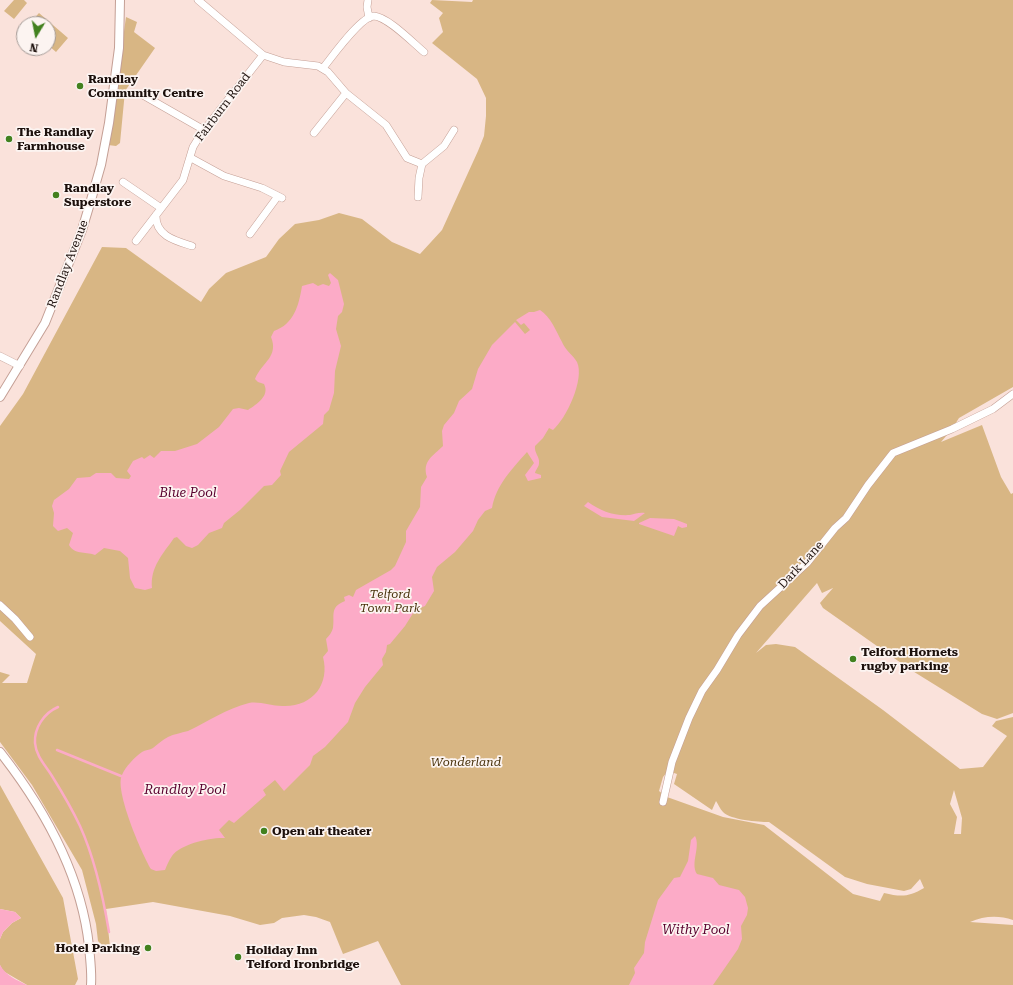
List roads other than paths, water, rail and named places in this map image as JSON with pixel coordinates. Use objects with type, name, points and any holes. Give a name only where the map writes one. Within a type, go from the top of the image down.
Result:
[{"type":"street","name":"Randlay Avenue","points":[[0,397],[45,323],[82,230],[101,165],[119,48],[120,0]]},
{"type":"street","points":[[198,0],[207,3],[263,55],[284,62],[323,68],[346,92],[386,125],[407,158],[422,164]]},
{"type":"street","points":[[368,0],[367,7],[369,18]]},
{"type":"street","points":[[323,68],[363,21],[372,16],[379,17],[399,31],[424,52]]},
{"type":"street","name":"Fairburn Road","points":[[136,241],[183,180],[191,158],[193,147],[204,130],[263,55]]},
{"type":"street","points":[[314,133],[346,92]]},
{"type":"street","points":[[141,94],[204,130]]},
{"type":"street","points":[[418,197],[419,178],[422,164],[444,146],[454,130]]},
{"type":"street","points":[[191,158],[224,176],[262,188],[280,197],[250,234]]},
{"type":"street","points":[[123,182],[161,208]]},
{"type":"street","points":[[156,215],[157,226],[162,233],[172,239],[192,246]]},
{"type":"street","points":[[0,356],[20,366]]},
{"type":"street","name":"Dark Lane","points":[[663,802],[672,762],[689,718],[702,691],[717,670],[738,635],[760,606],[807,563],[834,528],[846,518],[868,485],[893,452],[952,429],[993,409],[1013,394]]},
{"type":"street","points":[[0,605],[15,619],[30,637]]},
{"type":"street","points":[[0,752],[23,780],[44,815],[57,840],[73,878],[87,933],[92,976],[91,985]]},
{"type":"water","name":"Blue Pool","points":[[330,273],[338,280],[344,304],[342,312],[338,316],[336,329],[341,346],[335,371],[334,393],[329,410],[324,415],[323,424],[289,452],[280,471],[281,475],[272,485],[264,486],[240,510],[224,523],[222,528],[209,533],[198,545],[192,548],[186,546],[177,537],[174,538],[155,567],[152,588],[145,590],[135,588],[130,578],[128,558],[120,551],[104,548],[95,555],[77,552],[71,548],[69,545],[73,533],[67,528],[58,531],[53,526],[54,513],[52,506],[54,500],[69,489],[77,478],[90,477],[96,473],[111,473],[116,478],[129,479],[131,476],[127,471],[133,461],[142,457],[144,459],[150,455],[154,458],[161,451],[175,451],[197,444],[219,427],[233,409],[239,408],[248,410],[259,402],[264,396],[265,388],[264,384],[255,379],[269,359],[273,350],[271,337],[274,331],[281,328],[291,319],[297,307],[302,286],[313,283],[318,286],[323,284],[329,286],[331,283],[328,275]]},
{"type":"water","name":"Randlay Pool","points":[[540,310],[550,320],[563,345],[577,362],[579,369],[573,398],[563,417],[553,430],[549,428],[543,438],[535,446],[535,451],[539,459],[539,466],[535,473],[541,475],[541,478],[528,481],[525,475],[534,463],[527,452],[510,471],[501,485],[492,508],[485,511],[478,520],[473,531],[455,552],[437,567],[432,577],[434,591],[425,606],[415,610],[405,626],[390,644],[387,645],[386,652],[382,659],[383,665],[365,687],[355,703],[348,722],[325,747],[313,756],[310,765],[284,791],[275,780],[263,790],[266,795],[234,823],[229,820],[219,830],[225,838],[196,842],[176,852],[172,856],[165,870],[156,871],[151,869],[136,837],[125,807],[121,783],[122,775],[125,769],[133,759],[142,752],[153,748],[166,738],[188,731],[233,708],[249,703],[262,703],[280,706],[295,705],[311,698],[317,692],[324,676],[325,667],[323,657],[328,651],[326,639],[333,628],[335,609],[340,603],[345,601],[344,597],[349,595],[353,597],[356,590],[391,570],[395,566],[406,542],[406,531],[420,507],[421,487],[427,477],[427,463],[429,459],[443,446],[442,431],[444,425],[454,413],[459,401],[472,389],[478,369],[492,345],[515,322],[525,334],[530,330],[524,323],[521,325],[516,320],[529,312]]},
{"type":"water","points":[[588,502],[613,514],[630,515],[645,513],[634,521],[602,517],[584,506]]},
{"type":"water","points":[[650,518],[674,519],[687,524],[687,527],[682,528],[678,526],[674,536],[639,524]]},
{"type":"water","name":"Withy Pool","points":[[695,836],[697,845],[695,870],[697,874],[713,878],[719,885],[739,890],[745,897],[748,908],[747,915],[741,926],[742,939],[738,949],[713,985],[629,985],[635,973],[634,968],[644,953],[645,942],[658,900],[674,878],[680,877],[688,861],[691,840]]},
{"type":"water","points":[[0,909],[15,912],[21,918],[12,923],[3,932],[0,939]]},
{"type":"water","points":[[0,965],[9,975],[27,985],[0,985]]},
{"type":"waterway","points":[[58,707],[48,713],[38,727],[35,737],[36,748],[41,760],[52,776],[80,826],[90,851],[98,878],[109,932]]},
{"type":"waterway","points":[[57,750],[121,776]]},
{"type":"place","name":"Randlay Community Centre","points":[[80,86]]},
{"type":"place","name":"The Randlay Farmhouse","points":[[9,139]]},
{"type":"place","name":"Randlay Superstore","points":[[56,195]]},
{"type":"place","name":"Telford Hornets rugby parking","points":[[853,659]]},
{"type":"place","name":"Open air theater","points":[[264,831]]},
{"type":"place","name":"Hotel Parking","points":[[148,948]]},
{"type":"place","name":"Holiday Inn Telford Ironbridge","points":[[238,957]]},
{"type":"park label","name":"Telford Town Park","points":[[390,601]]},
{"type":"park label","name":"Wonderland","points":[[466,762]]}]
